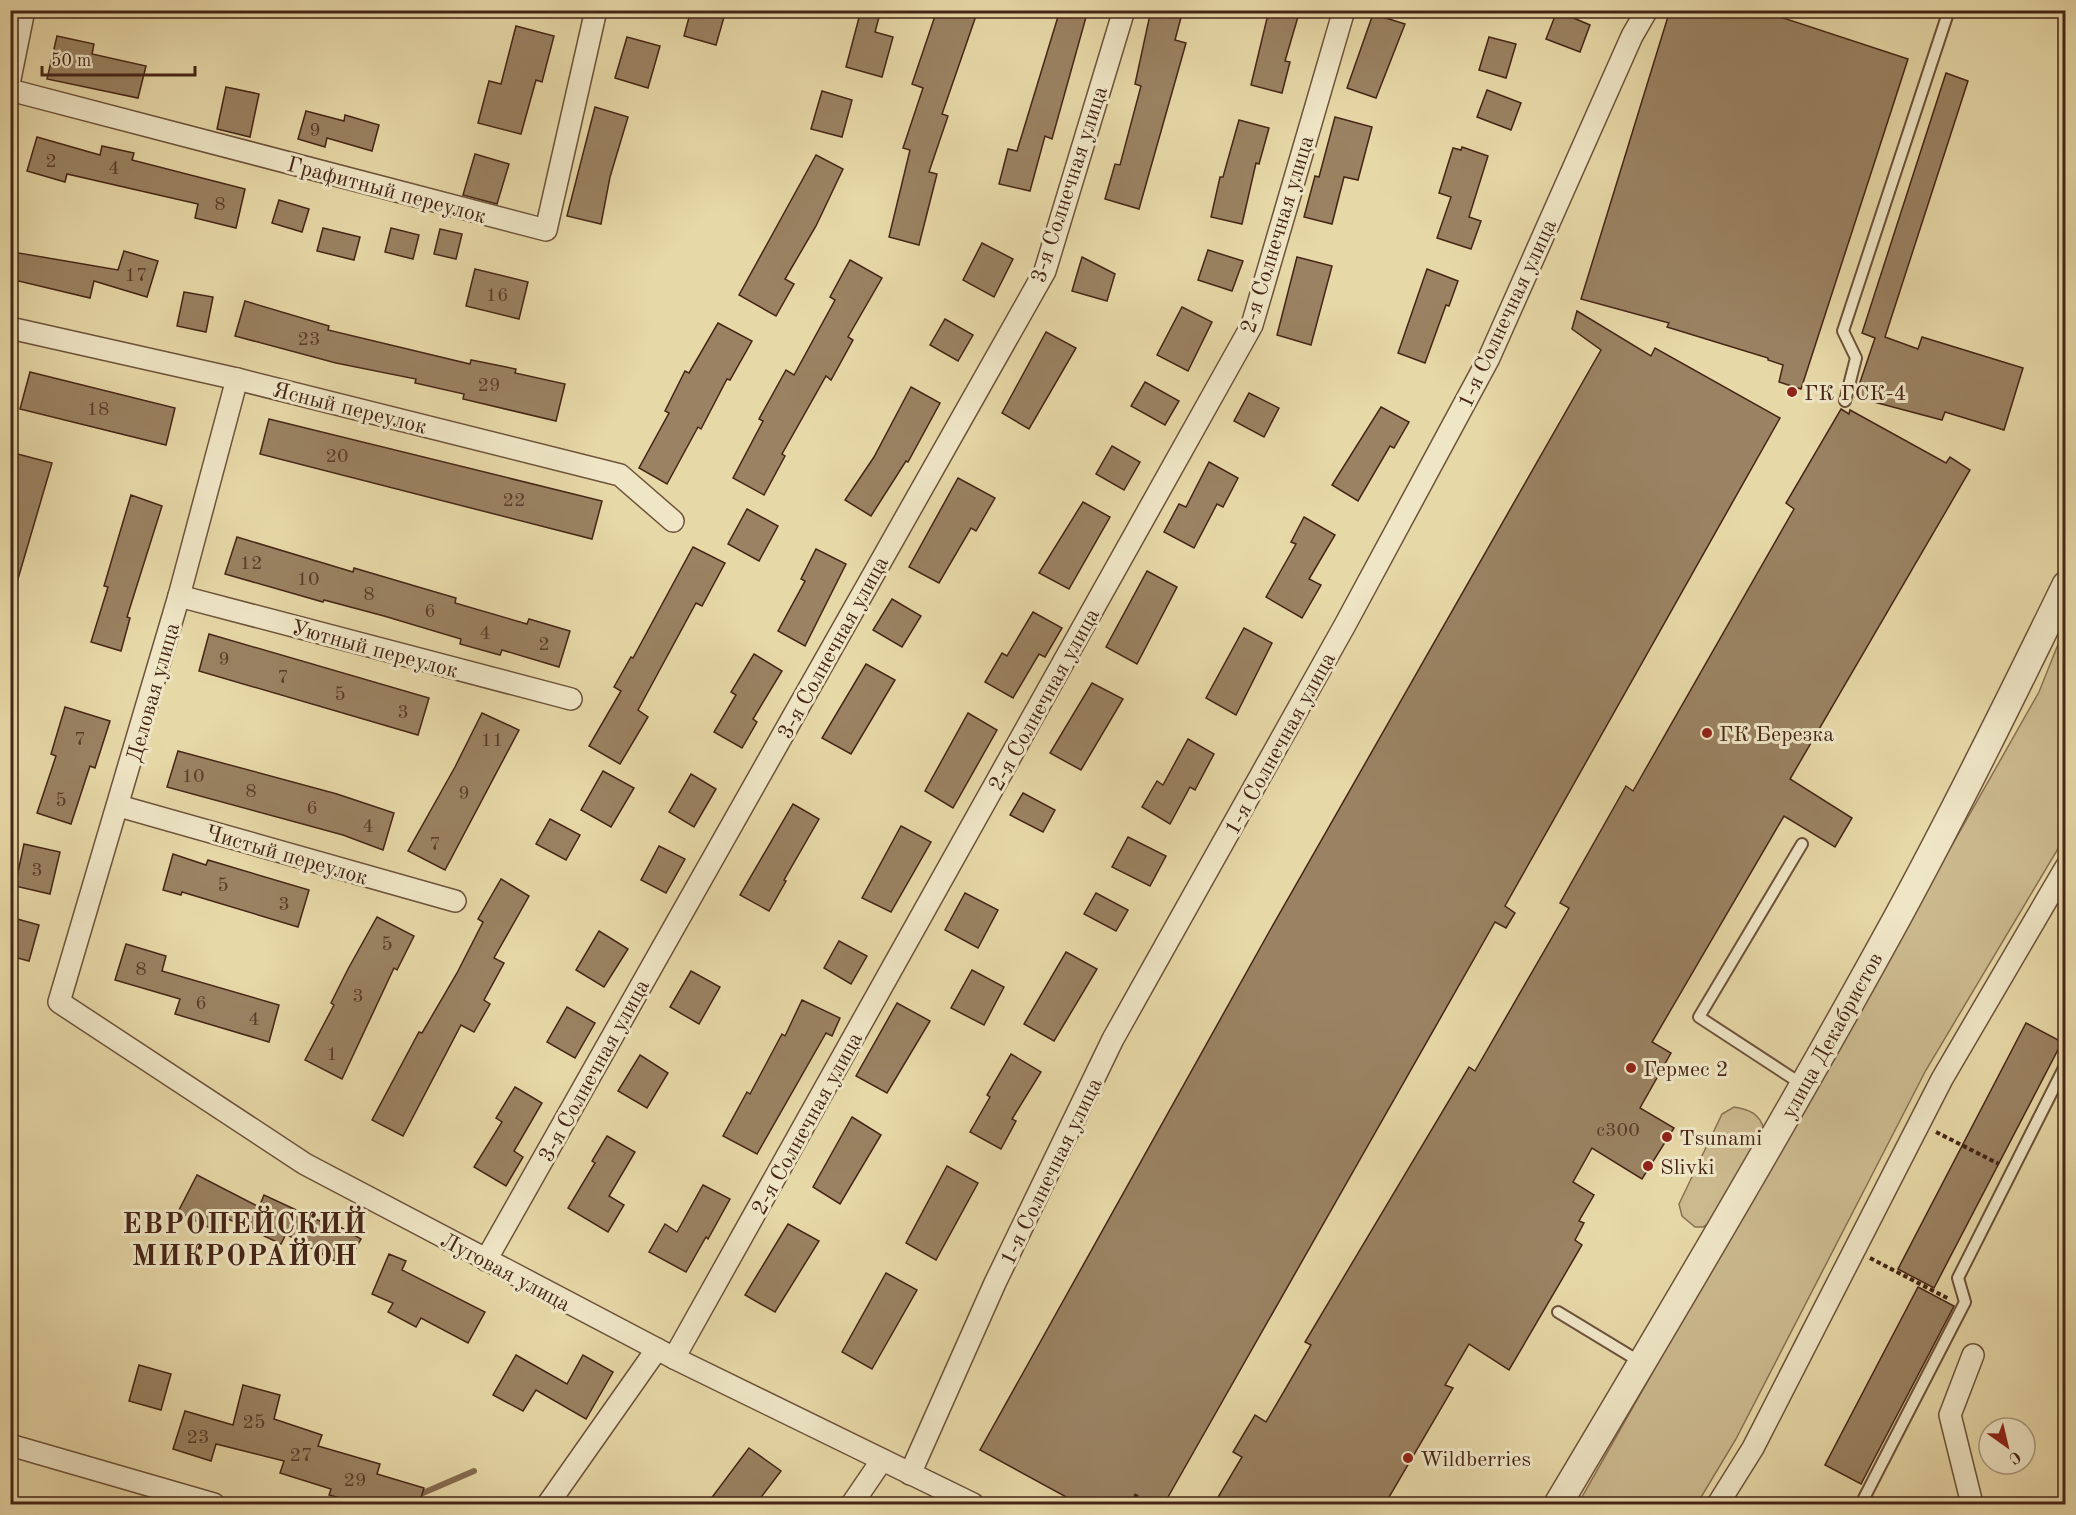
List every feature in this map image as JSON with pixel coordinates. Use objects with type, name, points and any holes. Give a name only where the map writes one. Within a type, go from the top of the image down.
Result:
[{"type":"street","points":[[10,79],[24,10]]},
{"type":"street","name":"Графитный переулок","points":[[10,90],[546,230],[596,10]]},
{"type":"street","name":"3-я Солнечная улица","points":[[486,1260],[1045,271],[1124,10]]},
{"type":"street","name":"2-я Солнечная улица","points":[[548,1504],[665,1354],[1252,325],[1344,10]]},
{"type":"street","name":"1-я Солнечная улица","points":[[910,1474],[995,1282],[1113,1039],[1345,625],[1489,358],[1632,36],[1647,10]]},
{"type":"street","name":"Ясный переулок","points":[[10,328],[237,379],[620,475],[673,521]]},
{"type":"street","name":"Деловая улица","points":[[59,1002],[119,807],[237,379]]},
{"type":"street","name":"улица Декабристов","points":[[1558,1504],[1803,1085],[1948,823],[2066,585]]},
{"type":"street","name":"Уютный переулок","points":[[179,596],[571,699]]},
{"type":"street","name":"Чистый переулок","points":[[119,807],[455,901]]},
{"type":"street","points":[[1718,1504],[1753,1448],[1942,1079],[2066,867]]},
{"type":"street","name":"Луговая улица","points":[[59,1002],[305,1164],[665,1354],[973,1504]]},
{"type":"street","points":[[1972,1504],[1950,1415],[1973,1355]]},
{"type":"street","points":[[10,1445],[214,1504]]},
{"type":"street","points":[[852,1504],[882,1460]]},
{"type":"lane","points":[[1845,401],[1856,358],[1843,330],[1949,10]]},
{"type":"lane","points":[[1802,844],[1699,1017],[1803,1085]]},
{"type":"lane","points":[[1861,1504],[1965,1302],[1958,1278],[2066,1064]]},
{"type":"lane","points":[[1558,1312],[1642,1363]]},
{"type":"path","points":[[1934,1132],[2012,1170]]},
{"type":"path","points":[[1869,1257],[1962,1306]]},
{"type":"path","points":[[1134,1495],[1150,1504]]},
{"type":"shaded area","points":[[2065,627],[2065,837],[1926,1070],[1736,1439],[1697,1504],[1578,1504],[2039,692]]},
{"type":"shaded area","points":[[1734,1107],[1753,1113],[1764,1129],[1712,1221],[1703,1227],[1695,1227],[1682,1216],[1679,1204],[1722,1114]]},
{"type":"building","points":[[691,10],[726,10],[716,45],[684,36]]},
{"type":"building","points":[[861,10],[881,10],[875,32],[893,37],[882,77],[846,67]]},
{"type":"building","points":[[937,10],[978,10],[942,114],[948,116],[929,172],[937,174],[919,245],[889,237],[910,150],[903,148],[923,88],[912,84]]},
{"type":"building","points":[[1060,10],[1088,10],[1052,139],[1045,136],[1030,191],[999,184],[1008,149],[1017,151]]},
{"type":"building","points":[[1151,10],[1183,10],[1175,40],[1186,43],[1139,209],[1105,199],[1115,164],[1120,165],[1141,86],[1135,84]]},
{"type":"building","points":[[1269,10],[1300,10],[1285,61],[1290,62],[1282,93],[1251,85]]},
{"type":"building","points":[[1670,10],[1759,10],[1908,59],[1801,389],[1779,382],[1783,365],[1768,360],[1768,358],[1667,327],[1669,323],[1581,299]]},
{"type":"building","points":[[1557,11],[1590,25],[1580,52],[1546,39]]},
{"type":"building","points":[[1373,14],[1405,24],[1376,98],[1347,88]]},
{"type":"building","points":[[516,26],[554,36],[542,82],[536,80],[521,134],[478,123],[489,81],[501,84]]},
{"type":"building","points":[[57,36],[94,44],[92,54],[146,66],[138,98],[47,79]]},
{"type":"building","points":[[627,37],[660,46],[648,88],[615,78]]},
{"type":"building","points":[[1489,37],[1516,44],[1506,78],[1479,70]]},
{"type":"building","points":[[1946,73],[1968,81],[1885,337],[1918,349],[1922,337],[2023,368],[2004,430],[1945,412],[1942,420],[1855,397],[1875,338],[1862,333]]},
{"type":"building","points":[[226,87],[259,94],[250,137],[217,129]]},
{"type":"building","points":[[1487,90],[1521,103],[1511,130],[1477,117]]},
{"type":"building","points":[[822,91],[852,100],[842,137],[811,129]]},
{"type":"building","points":[[595,107],[628,117],[610,177],[601,224],[567,216]]},
{"type":"building","points":[[306,111],[344,121],[345,115],[379,125],[372,151],[327,138],[325,147],[298,139]]},
{"type":"building","points":[[1335,117],[1372,127],[1358,180],[1344,177],[1332,224],[1304,217],[1315,176],[1319,177]]},
{"type":"building","points":[[1239,120],[1269,128],[1259,164],[1256,163],[1242,224],[1211,217],[1220,177],[1223,177]]},
{"type":"building","points":[[37,137],[100,155],[102,146],[134,153],[132,160],[245,189],[236,228],[195,218],[198,204],[67,174],[65,182],[27,171]]},
{"type":"building","points":[[1462,147],[1488,156],[1469,217],[1481,221],[1471,249],[1437,238],[1451,197],[1439,193],[1453,148],[1461,150]]},
{"type":"building","points":[[475,154],[509,164],[497,204],[463,195]]},
{"type":"building","points":[[816,155],[843,169],[816,226],[785,279],[794,284],[776,316],[739,295]]},
{"type":"building","points":[[279,200],[309,209],[302,232],[272,223]]},
{"type":"building","points":[[323,228],[360,237],[354,260],[317,251]]},
{"type":"building","points":[[391,228],[419,235],[413,259],[385,252]]},
{"type":"building","points":[[440,229],[462,234],[456,259],[434,254]]},
{"type":"building","points":[[982,243],[1013,259],[994,297],[963,280]]},
{"type":"building","points":[[1208,250],[1243,261],[1232,291],[1198,280]]},
{"type":"building","points":[[124,251],[158,261],[147,297],[94,281],[90,298],[10,279],[13,252],[118,270]]},
{"type":"building","points":[[1082,257],[1115,274],[1107,301],[1072,291]]},
{"type":"building","points":[[1297,257],[1332,266],[1311,345],[1277,335]]},
{"type":"building","points":[[850,260],[882,278],[848,337],[853,340],[831,380],[826,376],[782,454],[785,456],[764,495],[733,478],[763,421],[759,419],[786,370],[794,375],[835,300],[830,297]]},
{"type":"building","points":[[475,269],[528,282],[519,319],[466,306]]},
{"type":"building","points":[[1427,269],[1458,281],[1449,306],[1446,305],[1425,363],[1398,353]]},
{"type":"building","points":[[184,292],[213,297],[206,332],[177,326]]},
{"type":"building","points":[[245,301],[329,326],[328,330],[470,364],[471,360],[516,369],[515,373],[565,384],[556,421],[463,399],[464,394],[415,383],[416,379],[336,363],[235,336]]},
{"type":"building","points":[[1182,307],[1212,322],[1188,371],[1157,355]]},
{"type":"building","points":[[1577,311],[1651,356],[1655,348],[1780,418],[1505,906],[1515,913],[1506,928],[1495,922],[1164,1504],[1079,1504],[980,1450],[1269,932],[1601,350],[1572,329]]},
{"type":"building","points":[[945,319],[973,335],[958,361],[930,345]]},
{"type":"building","points":[[718,323],[752,341],[730,380],[727,379],[701,429],[698,427],[667,484],[639,468],[669,413],[665,411],[685,371],[689,373]]},
{"type":"building","points":[[1046,332],[1076,348],[1029,429],[1002,413]]},
{"type":"building","points":[[30,372],[175,408],[166,445],[20,409]]},
{"type":"building","points":[[1145,382],[1179,401],[1165,425],[1131,406]]},
{"type":"building","points":[[911,387],[940,403],[908,462],[906,461],[871,516],[845,500],[874,457]]},
{"type":"building","points":[[1249,393],[1279,408],[1264,437],[1234,421]]},
{"type":"building","points":[[1381,407],[1409,422],[1394,448],[1390,446],[1358,501],[1332,485]]},
{"type":"building","points":[[1841,409],[1849,414],[1850,410],[1946,463],[1950,457],[1970,470],[1790,779],[1852,818],[1835,847],[1784,816],[1652,1042],[1671,1053],[1640,1108],[1674,1128],[1642,1179],[1592,1148],[1573,1182],[1594,1195],[1579,1221],[1584,1223],[1575,1240],[1582,1245],[1509,1370],[1469,1344],[1445,1385],[1453,1388],[1385,1504],[1214,1504],[1242,1457],[1233,1452],[1255,1415],[1266,1422],[1311,1345],[1305,1342],[1469,1067],[1475,1071],[1569,908],[1560,903],[1626,786],[1633,791],[1794,509],[1786,503]]},
{"type":"building","points":[[269,419],[602,501],[592,539],[260,454]]},
{"type":"building","points":[[1112,446],[1140,462],[1124,490],[1096,474]]},
{"type":"building","points":[[10,452],[52,463],[15,589],[10,589]]},
{"type":"building","points":[[1209,462],[1238,478],[1223,507],[1217,504],[1194,548],[1164,532],[1179,504],[1186,507]]},
{"type":"building","points":[[958,478],[995,498],[976,531],[971,528],[939,583],[909,567]]},
{"type":"building","points":[[131,495],[162,506],[127,617],[130,618],[121,651],[91,642],[108,587],[104,586]]},
{"type":"building","points":[[1083,502],[1110,517],[1069,589],[1039,573]]},
{"type":"building","points":[[747,509],[778,526],[759,561],[728,544]]},
{"type":"building","points":[[1304,517],[1335,535],[1309,579],[1321,585],[1302,618],[1266,597],[1296,544],[1291,542]]},
{"type":"building","points":[[237,537],[353,572],[354,568],[456,598],[455,603],[527,624],[529,619],[570,631],[559,667],[502,650],[500,655],[460,644],[461,639],[384,616],[324,600],[323,602],[225,574]]},
{"type":"building","points":[[693,547],[725,563],[702,606],[696,603],[638,710],[648,717],[620,764],[589,746],[621,691],[614,687],[631,657],[633,658]]},
{"type":"building","points":[[816,549],[846,564],[805,646],[778,631],[805,581],[801,579]]},
{"type":"building","points":[[1147,571],[1177,587],[1137,664],[1106,647]]},
{"type":"building","points":[[892,599],[921,616],[902,647],[873,630]]},
{"type":"building","points":[[1033,612],[1062,628],[1045,657],[1039,654],[1013,698],[985,682],[1002,653],[1007,656]]},
{"type":"building","points":[[1244,628],[1272,643],[1236,715],[1206,698]]},
{"type":"building","points":[[209,634],[429,698],[418,735],[199,671]]},
{"type":"building","points":[[754,654],[782,671],[753,719],[757,722],[742,748],[714,732],[736,695],[731,692]]},
{"type":"building","points":[[866,664],[895,680],[851,754],[822,738]]},
{"type":"building","points":[[1092,683],[1123,699],[1081,770],[1050,753]]},
{"type":"building","points":[[65,707],[110,721],[95,768],[90,766],[71,824],[37,813],[56,756],[51,754]]},
{"type":"building","points":[[482,713],[519,730],[445,870],[408,851]]},
{"type":"building","points":[[968,713],[997,730],[953,808],[925,791]]},
{"type":"building","points":[[1188,739],[1214,754],[1195,790],[1190,787],[1170,824],[1142,807],[1157,781],[1163,785]]},
{"type":"building","points":[[178,751],[337,794],[394,813],[383,850],[343,835],[167,787]]},
{"type":"building","points":[[603,771],[634,788],[611,827],[581,810]]},
{"type":"building","points":[[691,774],[716,789],[694,827],[669,812]]},
{"type":"building","points":[[1023,793],[1055,810],[1043,832],[1010,815]]},
{"type":"building","points":[[793,804],[819,819],[769,911],[740,895]]},
{"type":"building","points":[[550,819],[580,835],[566,860],[536,844]]},
{"type":"building","points":[[901,826],[931,842],[891,912],[862,898]]},
{"type":"building","points":[[1128,837],[1166,856],[1150,886],[1112,867]]},
{"type":"building","points":[[24,844],[60,852],[50,894],[15,886]]},
{"type":"building","points":[[659,846],[685,859],[666,893],[641,880]]},
{"type":"building","points":[[173,854],[206,865],[208,860],[309,890],[298,927],[182,892],[181,895],[163,890]]},
{"type":"building","points":[[501,879],[529,896],[494,958],[504,963],[484,1000],[490,1004],[474,1032],[461,1025],[403,1136],[372,1120],[419,1032],[422,1033],[457,973],[483,922],[478,919]]},
{"type":"building","points":[[965,893],[998,910],[978,948],[945,930]]},
{"type":"building","points":[[1096,893],[1128,910],[1116,931],[1084,914]]},
{"type":"building","points":[[10,917],[39,925],[29,961],[10,956]]},
{"type":"building","points":[[377,917],[414,936],[397,970],[394,968],[342,1079],[305,1060],[334,1005],[331,1003],[348,969]]},
{"type":"building","points":[[599,931],[628,949],[604,987],[576,970]]},
{"type":"building","points":[[839,941],[867,956],[851,984],[824,968]]},
{"type":"building","points":[[126,944],[166,956],[162,971],[279,1005],[269,1042],[175,1014],[180,999],[115,980]]},
{"type":"building","points":[[1066,952],[1097,969],[1054,1041],[1024,1024]]},
{"type":"building","points":[[972,970],[1004,987],[984,1025],[951,1008]]},
{"type":"building","points":[[691,971],[720,987],[699,1024],[670,1007]]},
{"type":"building","points":[[802,1000],[840,1018],[832,1036],[826,1033],[757,1154],[723,1136],[747,1092],[750,1094],[782,1034],[785,1036]]},
{"type":"building","points":[[897,1003],[930,1021],[887,1093],[856,1076]]},
{"type":"building","points":[[567,1007],[595,1023],[575,1058],[547,1042]]},
{"type":"building","points":[[2026,1023],[2062,1042],[1934,1288],[1898,1269]]},
{"type":"building","points":[[1011,1054],[1041,1072],[1012,1119],[1016,1121],[1001,1149],[970,1132],[990,1097],[987,1095]]},
{"type":"building","points":[[640,1055],[668,1073],[647,1108],[618,1091]]},
{"type":"building","points":[[515,1087],[542,1103],[514,1151],[523,1157],[506,1186],[474,1167],[502,1122],[496,1118]]},
{"type":"building","points":[[852,1117],[881,1135],[840,1204],[813,1187]]},
{"type":"building","points":[[607,1136],[635,1152],[609,1196],[624,1205],[608,1232],[568,1208],[595,1163],[592,1161]]},
{"type":"building","points":[[947,1166],[978,1183],[936,1260],[906,1243]]},
{"type":"building","points":[[197,1175],[259,1207],[264,1195],[320,1221],[323,1217],[361,1239],[345,1267],[286,1234],[281,1244],[224,1217],[216,1231],[178,1212]]},
{"type":"building","points":[[703,1185],[730,1199],[708,1239],[706,1237],[686,1272],[649,1252],[665,1224],[677,1232]]},
{"type":"building","points":[[788,1224],[819,1241],[775,1312],[745,1295]]},
{"type":"building","points":[[389,1254],[406,1261],[402,1270],[485,1312],[468,1343],[421,1318],[416,1327],[388,1312],[393,1303],[372,1294]]},
{"type":"building","points":[[886,1273],[917,1290],[872,1369],[842,1352]]},
{"type":"building","points":[[1918,1287],[1954,1306],[1861,1484],[1825,1465]]},
{"type":"building","points":[[516,1355],[567,1384],[583,1355],[613,1372],[586,1419],[536,1390],[523,1411],[493,1395]]},
{"type":"building","points":[[139,1365],[171,1374],[161,1410],[129,1401]]},
{"type":"building","points":[[243,1385],[280,1395],[274,1419],[322,1435],[318,1446],[380,1464],[377,1474],[424,1488],[419,1504],[362,1504],[329,1495],[331,1489],[280,1473],[284,1461],[216,1444],[211,1461],[173,1449],[185,1411],[233,1425]]},
{"type":"building","points":[[749,1448],[781,1471],[756,1504],[707,1504]]},
{"type":"waterway","points":[[416,1496],[474,1471]]},
{"type":"place","name":"ГК ГСК-4","points":[[1792,392]]},
{"type":"place","name":"ГК Березка","points":[[1707,733]]},
{"type":"place","name":"Гермес 2","points":[[1631,1068]]},
{"type":"place","name":"Tsunami","points":[[1667,1137]]},
{"type":"place","name":"Slivki","points":[[1648,1166]]},
{"type":"place","name":"Wildberries","points":[[1408,1458]]},
{"type":"district","name":"ЕВРОПЕЙСКИЙ МИКРОРАЙОН","points":[[245,1239]]}]
